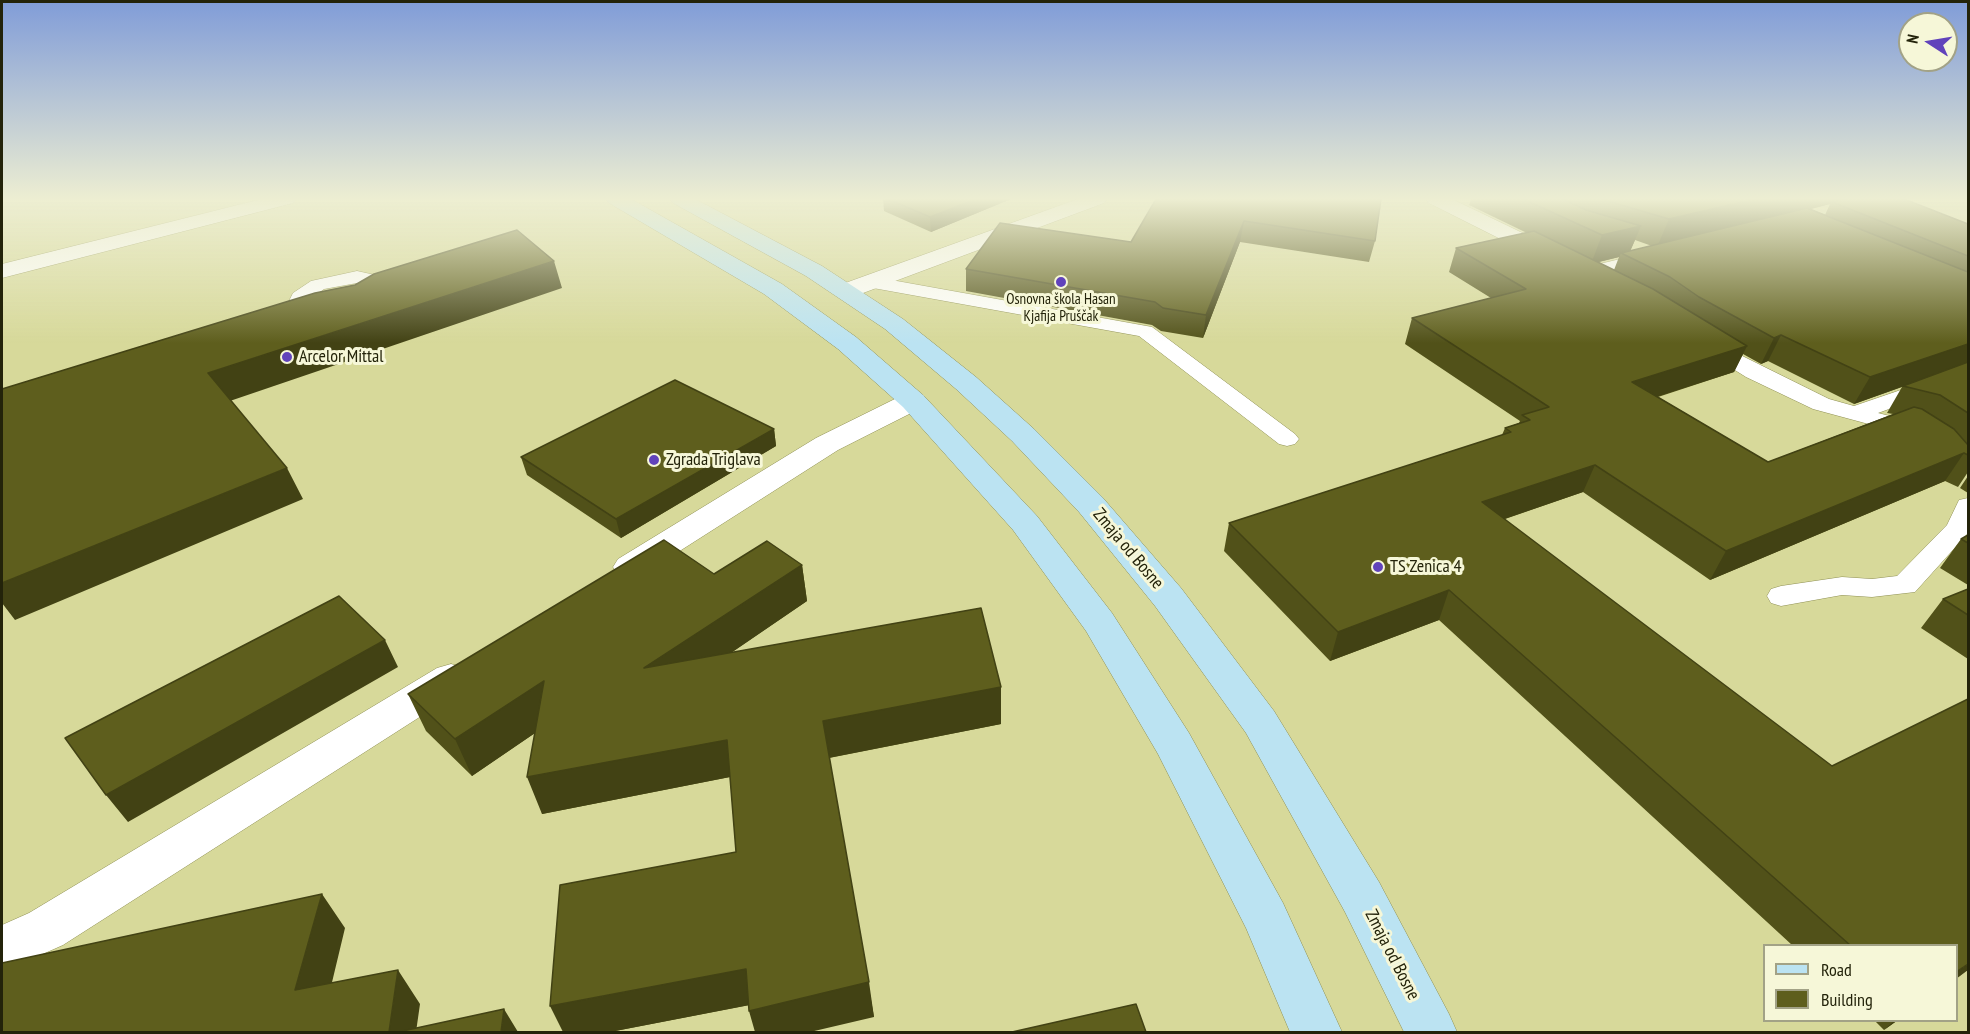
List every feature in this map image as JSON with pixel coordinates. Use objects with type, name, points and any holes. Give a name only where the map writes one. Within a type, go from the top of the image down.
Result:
[{"type":"main road","points":[[700,247],[773,289],[846,343],[913,401],[1025,523],[1100,622],[1174,745],[1266,918],[1316,1032]]},
{"type":"main road","name":"Zmaja od Bosne","points":[[770,247],[814,271],[858,287],[894,324],[966,383],[1023,435],[1091,505],[1168,597],[1260,722],[1362,897],[1431,1032]]},
{"type":"street","points":[[2,252],[21,247]]},
{"type":"street","points":[[2,271],[96,247]]},
{"type":"street","points":[[858,287],[966,247]]},
{"type":"street","points":[[1534,247],[1588,274],[1682,250]]},
{"type":"street","points":[[604,583],[827,444],[913,401]]},
{"type":"street","points":[[2,949],[46,929],[482,659]]},
{"type":"lane","points":[[1630,247],[1659,256]]},
{"type":"lane","points":[[1588,274],[1620,291]]},
{"type":"lane","points":[[858,287],[1145,331],[1287,439]]},
{"type":"lane","points":[[285,323],[319,313]]},
{"type":"lane","points":[[1689,334],[1754,372],[1821,404],[1914,429],[1929,440]]},
{"type":"lane","points":[[1856,412],[1968,373]]},
{"type":"lane","points":[[1781,596],[1842,586],[1872,588],[1905,585],[1958,529],[1967,513]]},
{"type":"building","points":[[461,247],[538,247],[554,261],[208,373],[287,468],[2,583],[2,389],[315,293],[355,285],[374,274]]},
{"type":"building","points":[[982,247],[1233,247],[1206,315],[1163,308],[1155,302],[966,269]]},
{"type":"building","points":[[1567,247],[1653,289],[1747,346],[1632,382],[1768,462],[1914,407],[1922,409],[1954,429],[1968,445],[1968,455],[1964,453],[1726,551],[1595,465],[1482,502],[1832,766],[1968,699],[1968,964],[1958,971],[1958,944],[1849,944],[1449,590],[1338,632],[1229,523],[1511,432],[1505,428],[1530,420],[1522,415],[1549,407],[1412,318],[1526,289],[1456,248]]},
{"type":"building","points":[[1645,247],[1906,247],[1968,272],[1968,344],[1870,377],[1781,335],[1774,338],[1699,297],[1670,277],[1621,253]]},
{"type":"building","points":[[1946,247],[1968,247],[1968,256]]},
{"type":"building","points":[[1968,362],[1968,413],[1940,395],[1903,386]]},
{"type":"building","name":"Zgrada Triglava","points":[[675,380],[774,429],[616,519],[521,457]]},
{"type":"building","points":[[1968,535],[1968,543],[1961,539]]},
{"type":"building","points":[[664,540],[714,574],[767,541],[802,565],[644,668],[981,608],[1001,687],[823,721],[869,982],[749,1011],[746,969],[550,1006],[560,885],[736,852],[727,740],[527,777],[544,681],[455,739],[408,694]]},
{"type":"building","points":[[1968,589],[1968,615],[1943,599]]},
{"type":"building","points":[[339,596],[385,640],[106,795],[65,738]]},
{"type":"building","points":[[322,894],[295,990],[398,970],[389,1032],[2,1032],[2,963]]},
{"type":"building","points":[[1136,1004],[1146,1032],[1012,1032]]},
{"type":"building","points":[[504,1009],[501,1032],[398,1032]]},
{"type":"place","name":"Osnovna škola Hasan Kjafija Pruščak","points":[[1061,282]]},
{"type":"place","name":"Arcelor Mittal","points":[[287,357]]},
{"type":"place","name":"Zgrada Triglava","points":[[654,460]]},
{"type":"place","name":"TS Zenica 4","points":[[1378,567]]}]
